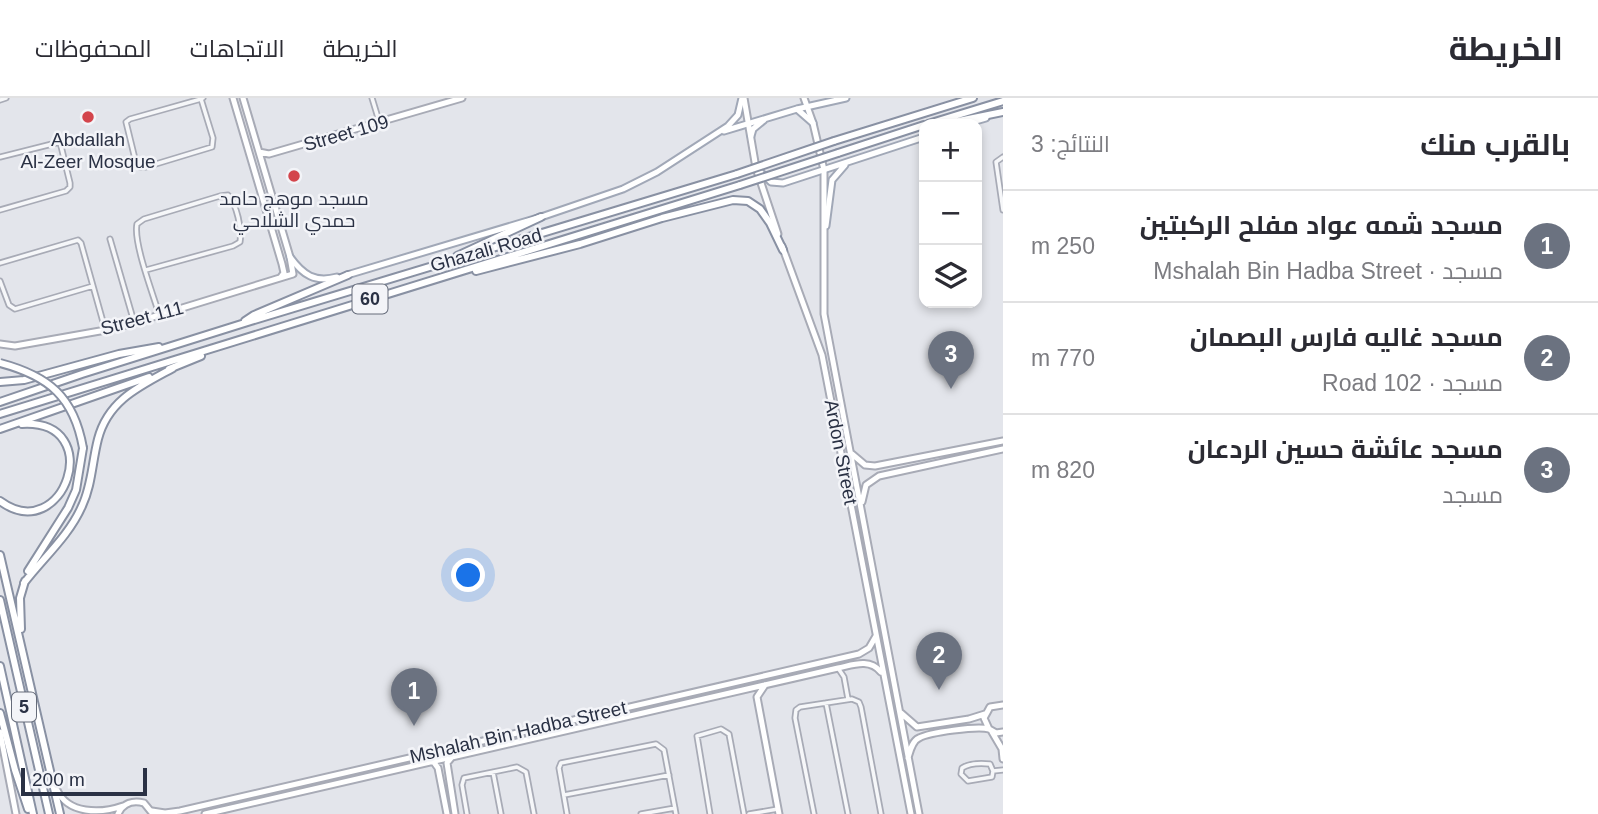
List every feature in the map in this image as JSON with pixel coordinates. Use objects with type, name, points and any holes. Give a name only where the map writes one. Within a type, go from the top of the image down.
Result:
[{"type":"highway","name":"Ghazali Road","points":[[0,402],[238,325],[737,174],[972,98]]},
{"type":"highway","points":[[947,119],[1003,101]]},
{"type":"highway","points":[[971,119],[1003,113]]},
{"type":"highway","name":"Ghazali Road","points":[[0,414],[919,128]]},
{"type":"highway","points":[[443,278],[580,244],[662,218],[733,200],[748,201],[760,209],[767,217],[783,250]]},
{"type":"highway","points":[[447,261],[541,217]]},
{"type":"highway","points":[[238,325],[254,315],[348,275]]},
{"type":"highway","points":[[0,382],[24,380],[119,354],[189,341]]},
{"type":"highway","points":[[0,429],[173,368],[229,344]]},
{"type":"highway","points":[[0,363],[42,379],[68,402],[76,418],[83,448],[76,490],[68,508],[27,573],[20,598],[26,666]]},
{"type":"highway","points":[[24,583],[64,536],[83,505],[91,479],[98,438],[112,409],[129,393],[173,368]]},
{"type":"highway","points":[[0,501],[8,507],[39,509],[58,497],[70,476],[68,449],[54,432],[33,424],[13,425]]},
{"type":"highway","points":[[0,555],[60,814]]},
{"type":"highway","points":[[0,567],[13,613]]},
{"type":"highway","name":"5","points":[[0,600],[49,814]]},
{"type":"highway","name":"5","points":[[0,666],[32,814]]},
{"type":"highway","points":[[0,713],[15,770],[32,814]]},
{"type":"street","points":[[0,100],[5,98]]},
{"type":"street","points":[[202,98],[213,138],[212,147],[139,167],[127,122],[202,98]]},
{"type":"street","points":[[233,98],[276,240],[284,270],[281,277]]},
{"type":"street","points":[[243,98],[290,257],[293,272],[281,277]]},
{"type":"street","points":[[372,98],[379,123]]},
{"type":"street","name":"Street 109","points":[[259,152],[269,154],[462,98]]},
{"type":"street","points":[[290,257],[299,269],[313,279],[324,280],[541,217],[624,189],[657,172],[736,119],[743,98]]},
{"type":"street","name":"Ardon Street","points":[[743,98],[756,168],[783,250],[814,329],[827,383],[911,814]]},
{"type":"street","name":"Ardon Street","points":[[804,98],[824,170],[824,314],[919,814]]},
{"type":"street","points":[[716,134],[797,109],[846,98]]},
{"type":"street","points":[[797,109],[813,123]]},
{"type":"street","points":[[982,119],[1003,113]]},
{"type":"street","points":[[751,136],[756,125],[773,116]]},
{"type":"street","points":[[756,168],[771,182],[778,184],[919,139]]},
{"type":"street","points":[[0,157],[60,142],[70,187],[66,191],[0,210]]},
{"type":"street","points":[[262,163],[269,154]]},
{"type":"street","points":[[1003,157],[996,162],[1003,210]]},
{"type":"street","points":[[826,226],[832,180],[845,164],[855,159]]},
{"type":"street","points":[[146,270],[240,242],[242,234],[228,195],[140,220],[135,229],[146,270],[159,314]]},
{"type":"street","points":[[276,240],[285,238]]},
{"type":"street","points":[[110,239],[134,322]]},
{"type":"street","points":[[0,263],[78,240],[105,329]]},
{"type":"street","name":"Street 111","points":[[0,344],[15,346],[117,328],[281,277]]},
{"type":"street","points":[[0,281],[6,300],[16,309],[93,286]]},
{"type":"street","points":[[827,383],[831,380],[834,382],[841,404]]},
{"type":"street","points":[[850,451],[858,461],[874,467],[1003,441]]},
{"type":"street","points":[[861,509],[864,491],[873,479],[1003,449]]},
{"type":"street","points":[[915,458],[912,463],[916,467]]},
{"type":"street","points":[[856,534],[864,561],[868,562],[870,557]]},
{"type":"street","points":[[859,654],[869,648],[876,636]]},
{"type":"street","points":[[859,654],[865,657],[862,663],[875,666],[883,676]]},
{"type":"street","name":"Mshalah Bin Hadba Street","points":[[123,806],[139,802],[152,812],[180,811],[859,654]]},
{"type":"street","name":"Mshalah Bin Hadba Street","points":[[205,814],[862,663]]},
{"type":"street","points":[[838,668],[844,677],[848,699]]},
{"type":"street","points":[[757,697],[765,685]]},
{"type":"street","points":[[710,814],[697,736],[721,729],[729,734],[746,814],[778,812],[757,697],[746,689]]},
{"type":"street","points":[[676,696],[672,702],[677,706]]},
{"type":"street","points":[[814,814],[795,718],[796,710],[800,707],[848,699],[856,700],[861,707],[881,814]]},
{"type":"street","points":[[826,703],[848,814]]},
{"type":"street","points":[[900,711],[917,727],[969,719],[985,714],[994,705],[1003,705]]},
{"type":"street","points":[[985,714],[985,722],[1002,747],[1003,759]]},
{"type":"street","points":[[908,758],[915,742],[922,736],[971,728],[1003,732]]},
{"type":"street","points":[[0,732],[16,814]]},
{"type":"street","points":[[567,814],[559,768],[561,763],[656,744],[664,750],[676,814]]},
{"type":"street","points":[[453,755],[447,763],[455,814]]},
{"type":"street","points":[[401,759],[400,764],[404,768]]},
{"type":"street","points":[[433,761],[438,768],[447,814]]},
{"type":"street","points":[[387,762],[391,765],[388,771]]},
{"type":"street","points":[[981,763],[990,764],[993,771],[992,777],[983,780],[964,780],[961,774],[966,765],[981,763]]},
{"type":"street","points":[[467,814],[462,781],[467,776],[517,767],[524,769],[534,814]]},
{"type":"street","points":[[993,771],[1003,770]]},
{"type":"street","points":[[493,772],[501,814]]},
{"type":"street","points":[[50,774],[62,800],[71,808],[104,812],[123,806]]},
{"type":"street","points":[[564,795],[669,775]]},
{"type":"street","points":[[231,808],[240,814],[247,805]]},
{"type":"street","points":[[118,814],[123,806]]},
{"type":"street","points":[[641,814],[675,807]]},
{"type":"place","name":"Abdallah Al-Zeer Mosque","points":[[88,117]]},
{"type":"place","name":"مسجد موهج حامد حمدي الشلاحي","points":[[294,176]]},
{"type":"place","name":"مسجد عائشة حسين الردعان","points":[[951,389]]},
{"type":"place","name":"مسجد غاليه فارس البصمان","points":[[939,690]]},
{"type":"place","name":"مسجد شمه عواد مفلح الركبتين","points":[[414,726]]}]
